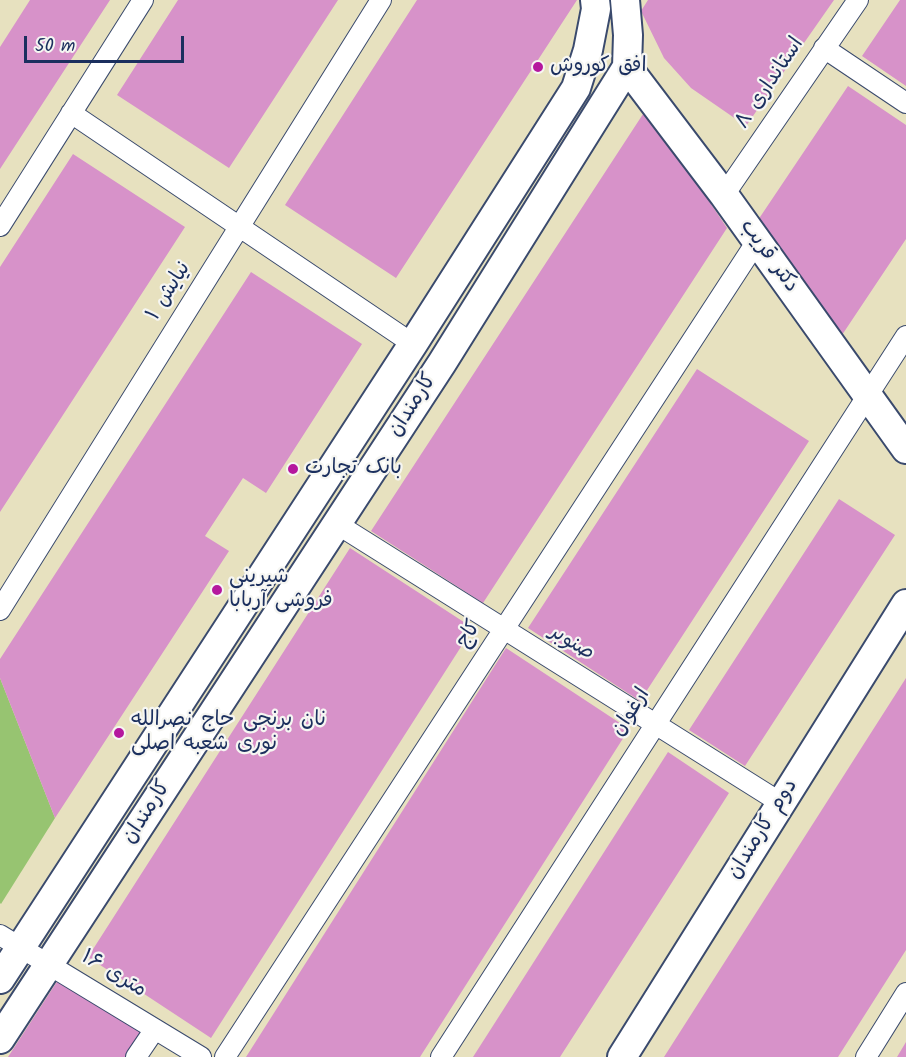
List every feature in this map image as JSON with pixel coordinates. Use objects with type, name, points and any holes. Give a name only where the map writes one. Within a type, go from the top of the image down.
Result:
[{"type":"main road","name":"کارمندان","points":[[0,979],[10,941],[413,344],[576,88],[588,50],[596,9],[595,0]]},
{"type":"main road","points":[[625,0],[628,35],[627,67]]},
{"type":"main road","name":"کارمندان","points":[[0,1039],[442,363],[627,67]]},
{"type":"main road","name":"دکتر قریب","points":[[627,67],[724,195],[906,449]]},
{"type":"main road","points":[[413,344],[442,363]]},
{"type":"main road","name":"دوم کارمندان","points":[[622,1057],[906,604]]},
{"type":"street","points":[[0,226],[143,0]]},
{"type":"street","name":"نیایش ۱","points":[[0,610],[381,0]]},
{"type":"street","name":"استانداری ۸","points":[[724,195],[858,0]]},
{"type":"street","points":[[824,48],[906,103]]},
{"type":"street","points":[[71,113],[413,344]]},
{"type":"street","name":"کاج","points":[[225,1057],[757,242]]},
{"type":"street","name":"ارغوان","points":[[441,1057],[906,336]]},
{"type":"street","name":"صنوبر","points":[[337,524],[780,803]]},
{"type":"street","name":"۱۶ متری","points":[[10,941],[201,1057]]},
{"type":"street","points":[[866,1057],[906,993]]},
{"type":"street","points":[[136,1057],[155,1029]]},
{"type":"green space","points":[[0,678],[55,818],[1,904],[0,903]]},
{"type":"building","points":[[30,0],[110,0],[0,169],[0,47]]},
{"type":"building","points":[[178,0],[338,0],[229,168],[117,95]]},
{"type":"building","points":[[417,0],[577,0],[396,278],[285,205]]},
{"type":"building","points":[[648,0],[834,0],[746,126],[691,88],[664,58],[641,11]]},
{"type":"building","points":[[900,0],[906,0],[906,86],[862,56]]},
{"type":"building","points":[[848,86],[906,125],[906,239],[836,344],[754,226]]},
{"type":"building","points":[[645,111],[727,228],[483,603],[371,531]]},
{"type":"building","points":[[73,154],[185,227],[0,512],[0,267]]},
{"type":"building","points":[[251,272],[362,344],[266,493],[243,478],[205,536],[229,551],[55,818],[0,678],[0,659]]},
{"type":"building","points":[[697,369],[809,441],[640,701],[528,628]]},
{"type":"building","points":[[839,499],[895,535],[745,766],[689,730]]},
{"type":"building","points":[[350,548],[473,628],[211,1038],[88,957]]},
{"type":"building","points":[[506,648],[629,729],[420,1057],[246,1057]]},
{"type":"building","points":[[906,678],[906,950],[838,1057],[664,1057]]},
{"type":"building","points":[[668,752],[729,793],[664,895],[560,1057],[473,1057]]},
{"type":"building","points":[[60,977],[144,1032],[128,1057],[8,1057]]},
{"type":"building","points":[[906,1042],[906,1057],[897,1057]]},
{"type":"place","name":"افق کوروش","points":[[538,67]]},
{"type":"place","name":"بانک تجارت","points":[[293,469]]},
{"type":"place","name":"شیرینی فروشی آربابا","points":[[217,590]]},
{"type":"place","name":"نان برنجی حاج نصرالله نوری شعبه اصلی","points":[[119,733]]}]
